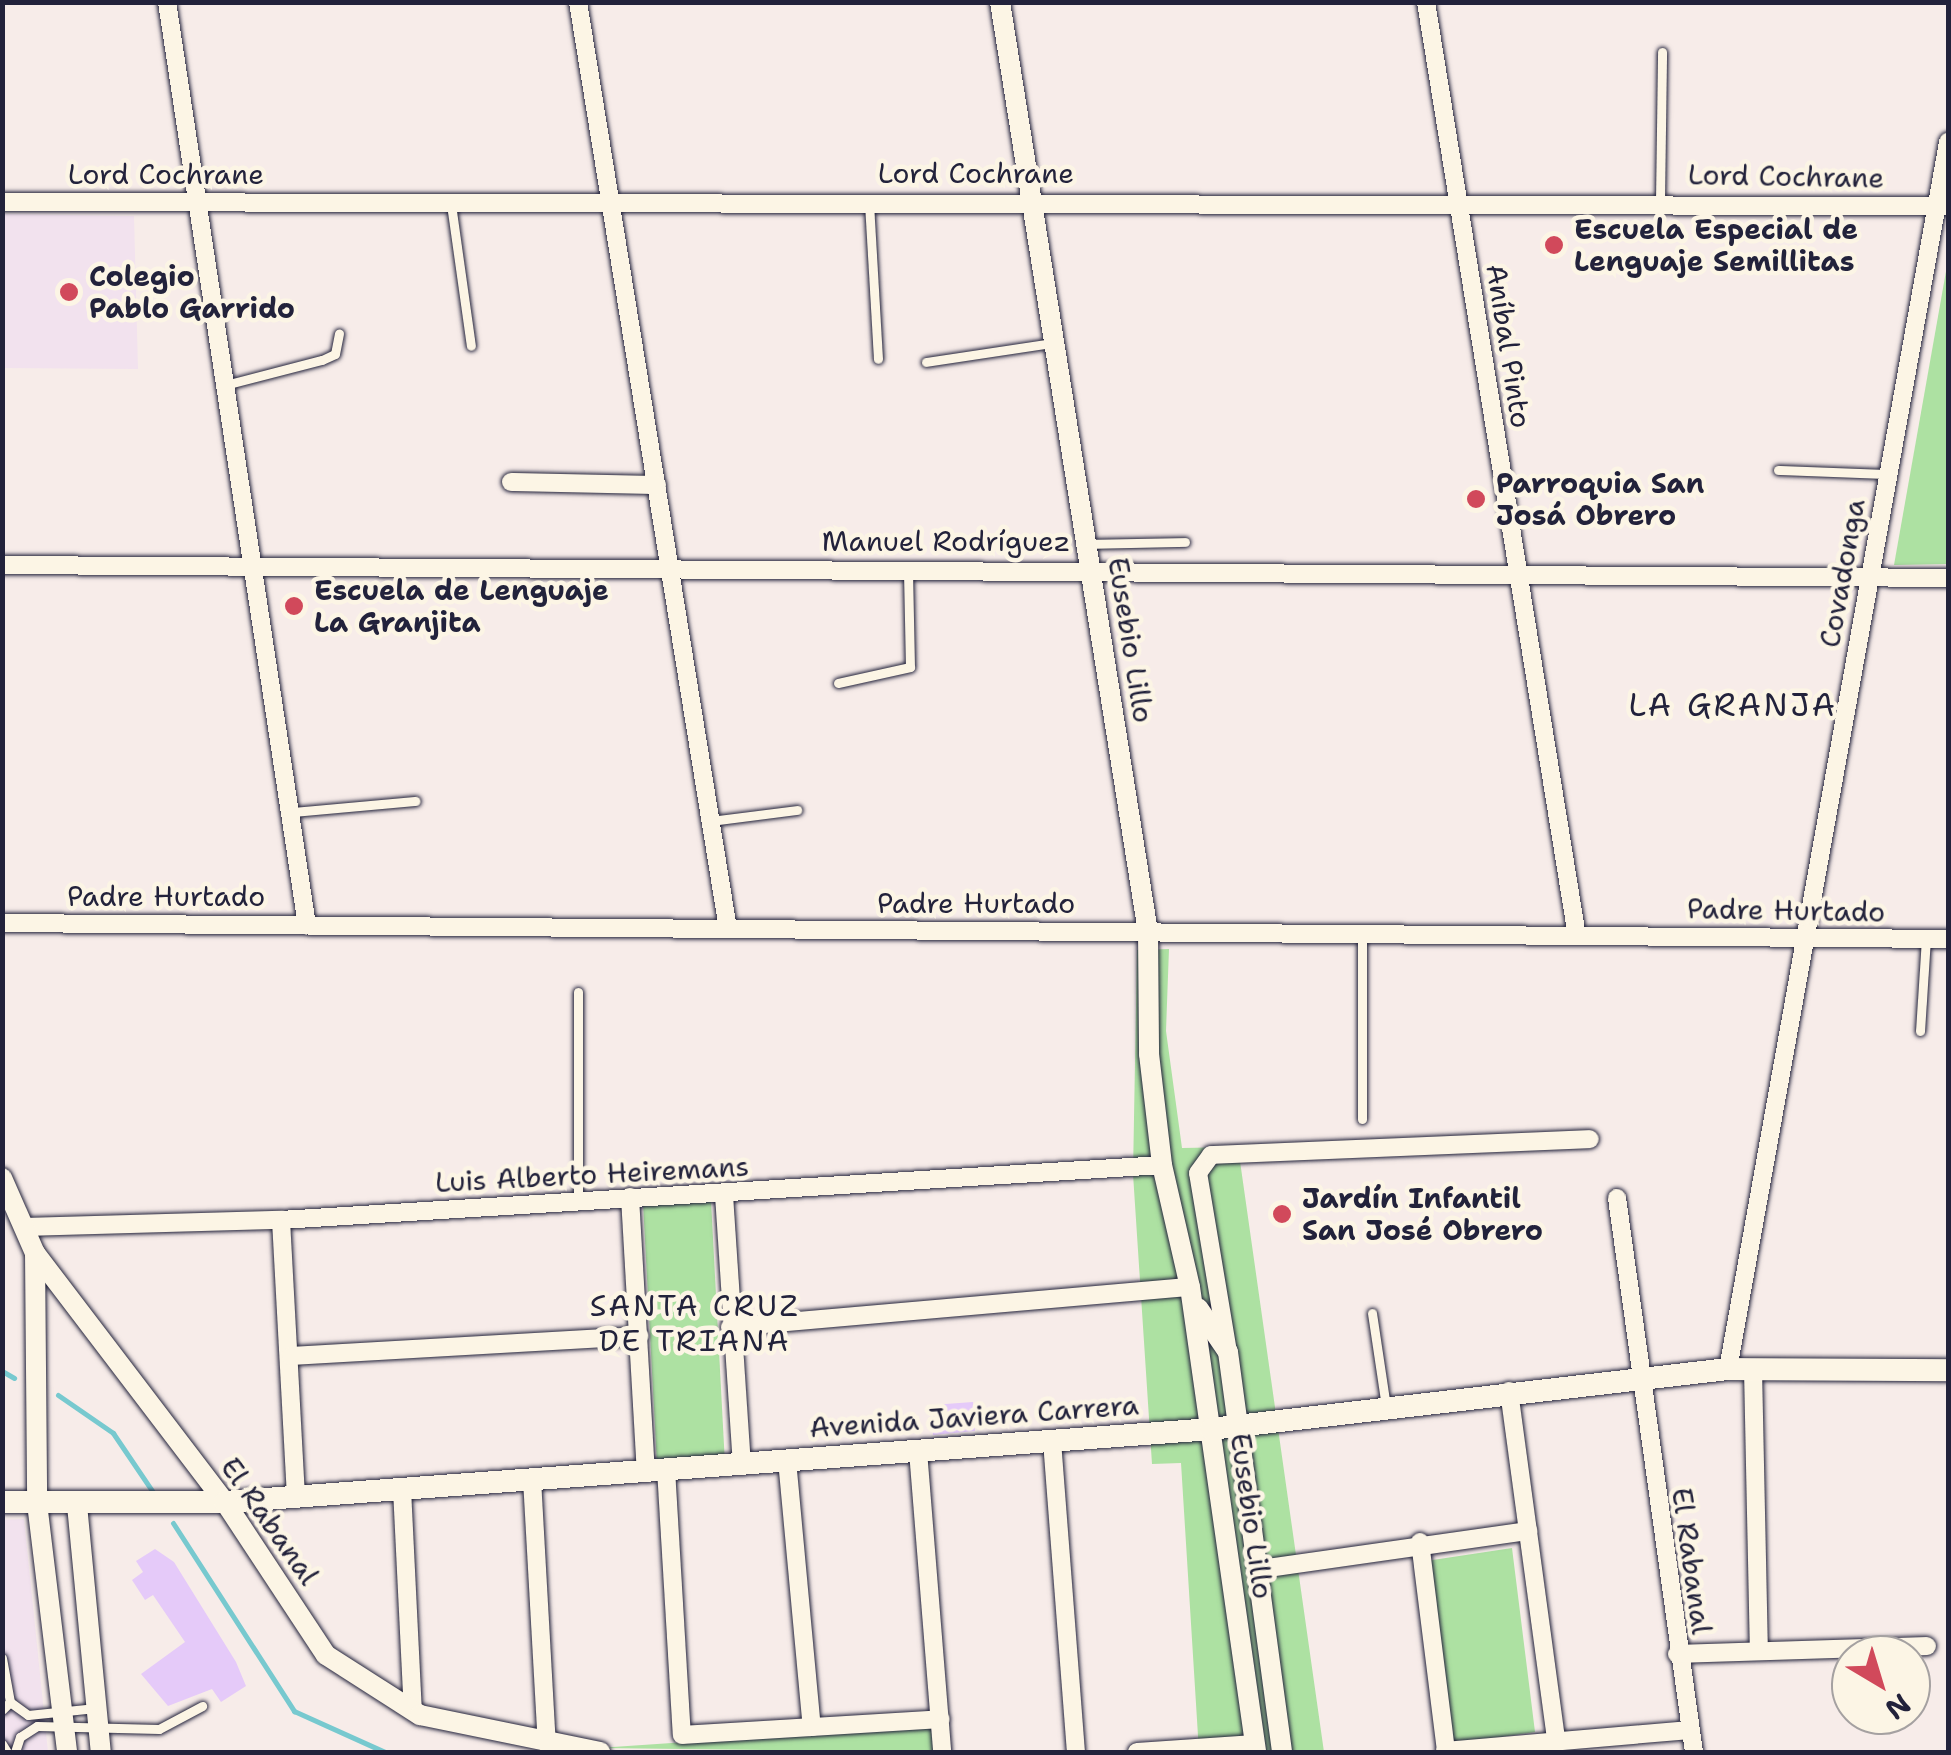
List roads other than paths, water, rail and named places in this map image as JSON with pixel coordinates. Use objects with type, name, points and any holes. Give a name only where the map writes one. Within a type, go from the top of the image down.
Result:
[{"type":"main road","name":"Avenida Javiera Carrera","points":[[2,1502],[225,1502],[1211,1429],[1639,1376],[1728,1369],[1948,1370]]},
{"type":"street","points":[[166,2],[256,565],[307,925]]},
{"type":"street","points":[[578,2],[616,202],[668,567],[728,929]]},
{"type":"street","name":"Eusebio Lillo","points":[[1000,2],[1148,932],[1149,1054],[1162,1165],[1190,1287],[1255,1748]]},
{"type":"street","name":"Aníbal Pinto","points":[[1426,2],[1577,936]]},
{"type":"street","name":"Covadonga","points":[[1728,1369],[1868,578],[1943,206],[1948,142]]},
{"type":"street","name":"Lord Cochrane","points":[[2,202],[1660,201],[1943,206]]},
{"type":"street","points":[[511,482],[657,484]]},
{"type":"street","name":"Manuel Rodríguez","points":[[2,566],[908,568],[1948,578]]},
{"type":"street","name":"Padre Hurtado","points":[[2,923],[1948,940]]},
{"type":"street","points":[[1180,1232],[1208,1231],[1198,1173],[1212,1154],[1590,1138]]},
{"type":"street","name":"Luis Alberto Heiremans","points":[[24,1227],[281,1220],[1162,1165]]},
{"type":"street","name":"El Rabanal","points":[[2,1178],[35,1253],[225,1502],[326,1655],[413,1711],[547,1744],[600,1752]]},
{"type":"street","points":[[724,1195],[742,1464]]},
{"type":"street","points":[[630,1197],[638,1336],[656,1470],[682,1735],[941,1720]]},
{"type":"street","name":"El Rabanal","points":[[1617,1198],[1677,1654],[1694,1752]]},
{"type":"street","points":[[281,1220],[296,1496]]},
{"type":"street","name":"Eusebio Lillo","points":[[1208,1231],[1241,1424],[1282,1752]]},
{"type":"street","points":[[35,1253],[37,1503],[67,1752]]},
{"type":"street","points":[[730,1327],[1190,1287]]},
{"type":"street","name":"Eusebio Lillo","points":[[1190,1287],[1228,1352]]},
{"type":"street","points":[[291,1356],[638,1336]]},
{"type":"street","points":[[1753,1369],[1759,1650]]},
{"type":"street","points":[[1510,1391],[1556,1739]]},
{"type":"street","points":[[1052,1441],[1076,1752]]},
{"type":"street","points":[[918,1451],[942,1752]]},
{"type":"street","points":[[787,1460],[812,1728]]},
{"type":"street","points":[[532,1479],[547,1744]]},
{"type":"street","points":[[402,1489],[413,1711]]},
{"type":"street","points":[[77,1505],[101,1752]]},
{"type":"street","points":[[1261,1569],[1420,1542],[1528,1530]]},
{"type":"street","points":[[1420,1542],[1446,1752],[1556,1739],[1690,1730]]},
{"type":"street","points":[[1677,1654],[1831,1648]]},
{"type":"street","points":[[1138,1752],[1255,1748]]},
{"type":"lane","points":[[1660,201],[1662,52]]},
{"type":"lane","points":[[869,200],[878,358]]},
{"type":"lane","points":[[451,202],[470,346]]},
{"type":"lane","points":[[225,385],[336,354],[339,332]]},
{"type":"lane","points":[[926,362],[1054,342]]},
{"type":"lane","points":[[1778,470],[1888,474]]},
{"type":"lane","points":[[1088,544],[1185,542]]},
{"type":"lane","points":[[838,683],[910,667],[908,568]]},
{"type":"lane","points":[[292,812],[416,801]]},
{"type":"lane","points":[[711,821],[797,810]]},
{"type":"lane","points":[[1362,934],[1362,1119]]},
{"type":"lane","points":[[1920,1031],[1926,939]]},
{"type":"lane","points":[[578,992],[578,1201]]},
{"type":"lane","points":[[1372,1314],[1386,1407]]},
{"type":"lane","points":[[2,1658],[6,1706],[28,1715],[63,1719],[97,1716],[159,1729],[202,1706]]},
{"type":"lane","points":[[2,1744],[11,1752],[28,1730],[63,1719],[97,1716]]},
{"type":"waterway","points":[[2,1371],[14,1378]]},
{"type":"waterway","points":[[58,1395],[113,1433],[153,1492]]},
{"type":"waterway","points":[[173,1523],[294,1711],[385,1752]]},
{"type":"place","name":"Escuela Especial de Lenguaje Semillitas","points":[[1554,245]]},
{"type":"place","name":"Colegio Pablo Garrido","points":[[69,292]]},
{"type":"place","name":"Parroquia San Josá Obrero","points":[[1476,499]]},
{"type":"place","name":"Escuela de Lenguaje La Granjita","points":[[294,606]]},
{"type":"place","name":"Jardín Infantil San José Obrero","points":[[1282,1214]]},
{"type":"district","name":"LA GRANJA","points":[[1733,705]]},
{"type":"district","name":"SANTA CRUZ DE TRIANA","points":[[695,1323]]}]
